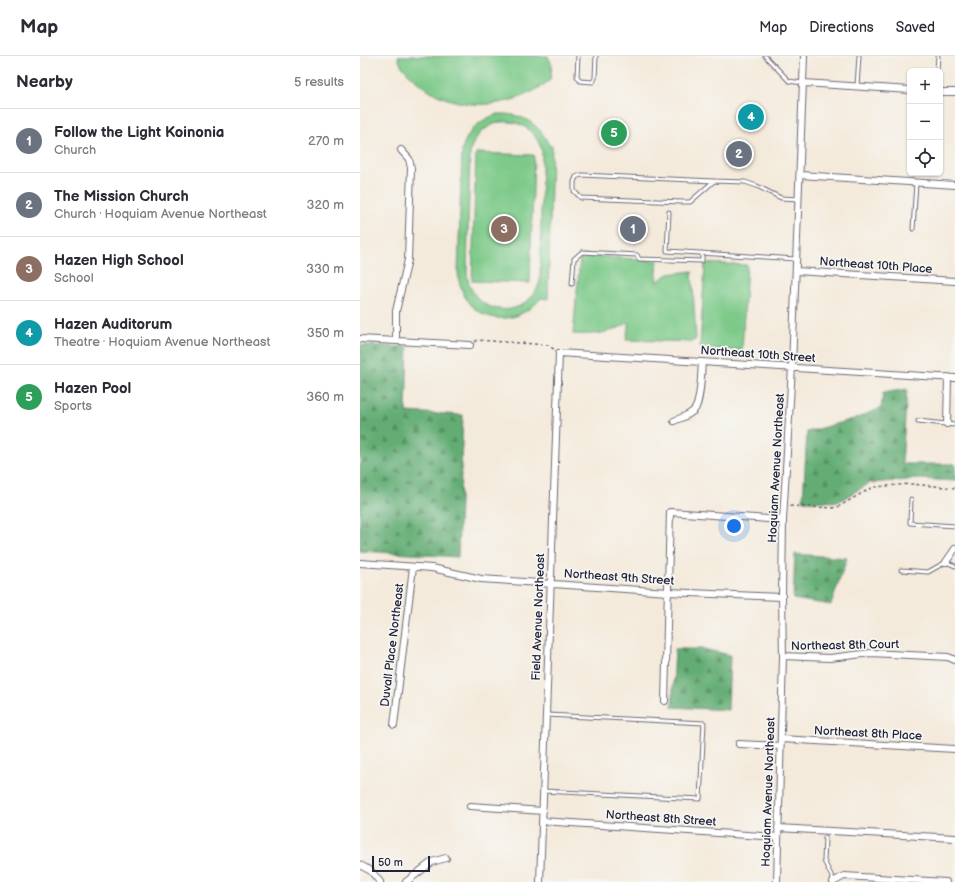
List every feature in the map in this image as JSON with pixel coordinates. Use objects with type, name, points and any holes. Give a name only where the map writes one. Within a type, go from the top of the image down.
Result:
[{"type":"street","name":"Hoquiam Avenue Northeast","points":[[777,882],[780,739],[784,656],[782,597],[784,506],[792,367],[804,56]]},
{"type":"street","points":[[804,83],[907,90]]},
{"type":"street","points":[[943,92],[955,92]]},
{"type":"street","points":[[396,341],[396,311],[408,260],[411,168],[409,160],[401,150]]},
{"type":"street","points":[[800,175],[955,185]]},
{"type":"street","name":"Northeast 10th Place","points":[[796,271],[955,281]]},
{"type":"street","points":[[360,339],[470,345]]},
{"type":"street","name":"Northeast 10th Street","points":[[559,353],[955,378]]},
{"type":"street","name":"Field Avenue Northeast","points":[[540,882],[559,353]]},
{"type":"street","points":[[674,421],[688,415],[696,409],[702,362]]},
{"type":"street","points":[[947,424],[948,377]]},
{"type":"street","points":[[665,701],[670,512],[784,520]]},
{"type":"street","points":[[946,562],[955,549]]},
{"type":"street","name":"Northeast 9th Street","points":[[360,564],[432,568],[481,580],[668,592],[782,597]]},
{"type":"street","name":"Duvall Place Northeast","points":[[394,725],[413,567]]},
{"type":"street","name":"Northeast 8th Court","points":[[784,656],[830,658],[871,653],[948,657],[955,660]]},
{"type":"street","name":"Northeast 8th Place","points":[[780,739],[955,749]]},
{"type":"street","points":[[739,744],[780,746]]},
{"type":"street","points":[[470,806],[543,811]]},
{"type":"street","name":"Northeast 8th Street","points":[[542,822],[778,837]]},
{"type":"street","points":[[778,828],[955,838]]},
{"type":"street","points":[[406,882],[432,862],[446,858]]},
{"type":"street","points":[[360,865],[370,871],[380,882]]},
{"type":"street","points":[[834,881],[844,876],[946,882]]},
{"type":"lane","points":[[578,56],[577,76],[580,81],[593,82],[596,78],[596,56]]},
{"type":"lane","points":[[765,56],[789,81],[804,83]]},
{"type":"lane","points":[[857,87],[859,56]]},
{"type":"lane","points":[[937,68],[938,56]]},
{"type":"lane","points":[[714,180],[690,202],[581,198],[574,191],[573,187],[576,177],[581,175],[714,180],[745,182],[757,186],[781,198],[799,199]]},
{"type":"lane","points":[[914,229],[916,183]]},
{"type":"lane","points":[[668,212],[667,251],[796,258]]},
{"type":"lane","points":[[572,284],[574,259],[582,252],[637,255],[639,259],[702,261],[702,253]]},
{"type":"lane","points":[[918,421],[955,425]]},
{"type":"lane","points":[[911,499],[910,523],[955,526]]},
{"type":"lane","points":[[901,570],[928,572],[946,562],[955,566]]},
{"type":"lane","points":[[543,791],[700,799],[704,723],[546,715]]},
{"type":"lane","points":[[826,838],[824,861],[834,881]]},
{"type":"path","points":[[470,345],[477,340],[548,345],[559,353]]},
{"type":"path","points":[[784,506],[836,508],[872,487],[912,484],[955,488]]},
{"type":"green space","points":[[398,56],[548,56],[552,65],[550,80],[535,90],[518,98],[501,103],[464,103],[447,99],[430,91],[407,72],[400,63]]},
{"type":"green space","points":[[498,114],[515,115],[529,121],[540,131],[549,145],[552,146],[548,299],[541,298],[529,309],[516,316],[502,318],[489,316],[478,311],[468,301],[461,288],[458,272],[462,149],[467,136],[471,131],[491,116]],"holes":[[[500,122],[508,122],[527,128],[536,138],[542,152],[540,281],[533,295],[524,304],[512,309],[500,309],[488,306],[478,299],[471,288],[467,273],[470,151],[477,137],[485,129]]]},
{"type":"green space","points":[[476,153],[534,155],[530,283],[472,281]]},
{"type":"green space","points":[[583,255],[658,261],[656,282],[669,274],[692,271],[696,339],[692,342],[626,340],[629,322],[616,329],[602,333],[573,334],[580,258]]},
{"type":"green space","points":[[705,263],[747,265],[742,351],[700,348]]},
{"type":"green space","points":[[360,345],[408,347],[406,412],[463,415],[458,557],[360,551]]},
{"type":"green space","points":[[907,389],[902,464],[955,464],[955,481],[920,479],[870,483],[838,502],[803,501],[807,432],[857,418],[881,408],[883,393]]},
{"type":"green space","points":[[795,554],[847,558],[831,605],[793,599]]},
{"type":"green space","points":[[675,649],[704,649],[730,655],[728,710],[672,707]]},
{"type":"place","name":"Hazen Auditorum","points":[[751,117]]},
{"type":"place","name":"Hazen Pool","points":[[614,133]]},
{"type":"place","name":"The Mission Church","points":[[739,154]]},
{"type":"place","name":"Hazen High School","points":[[504,229]]},
{"type":"place","name":"Follow the Light Koinonia","points":[[633,229]]}]
